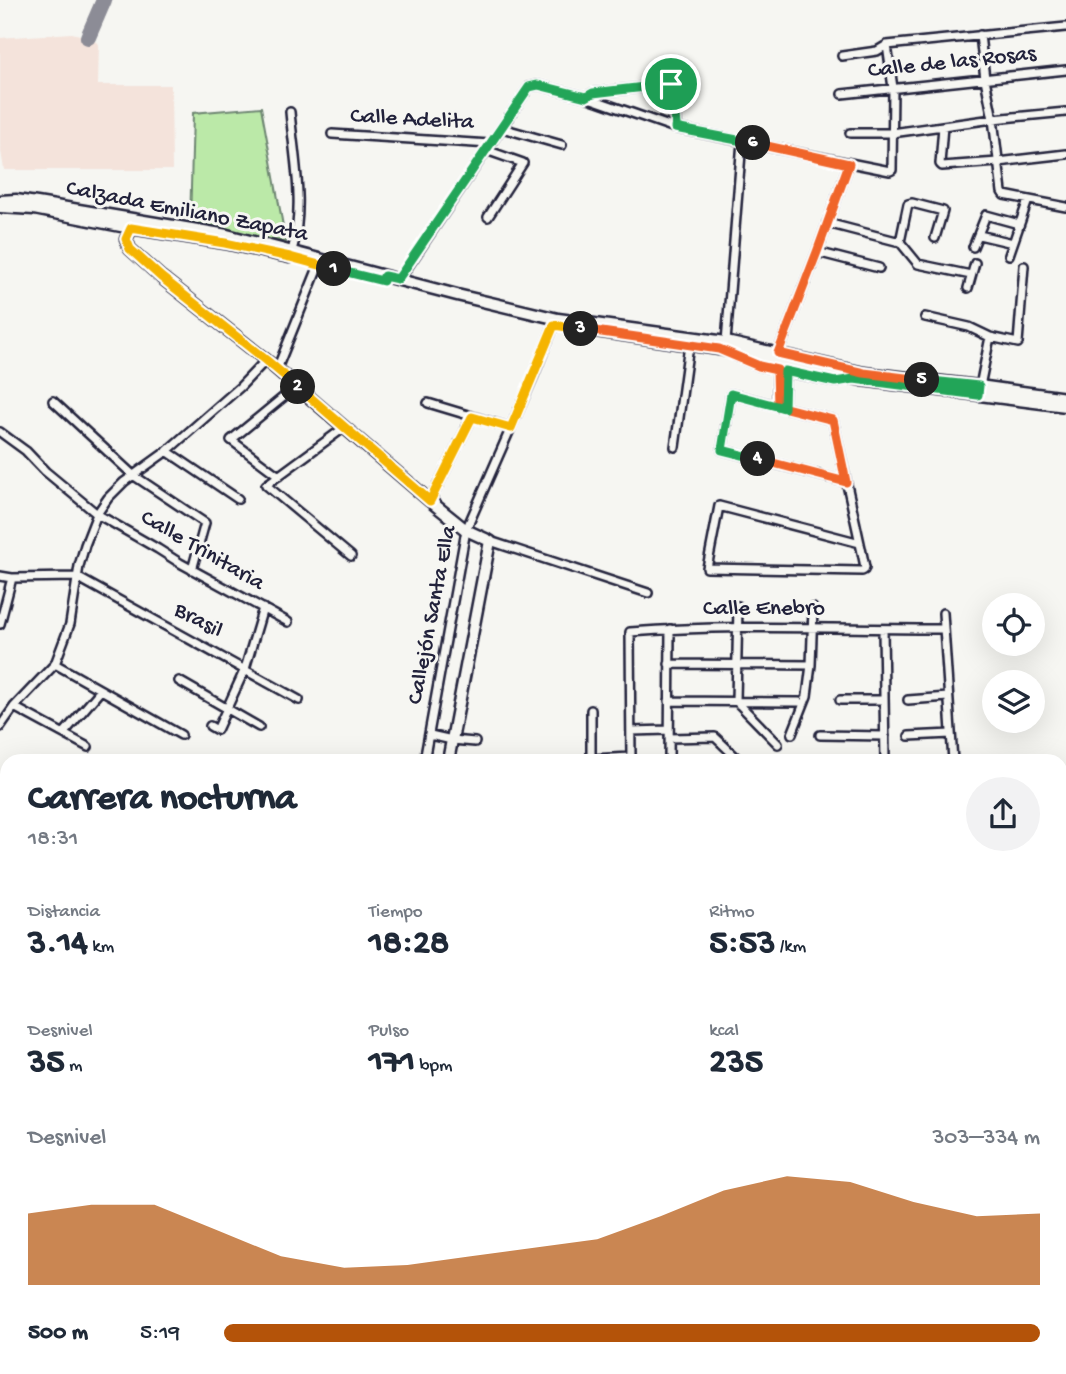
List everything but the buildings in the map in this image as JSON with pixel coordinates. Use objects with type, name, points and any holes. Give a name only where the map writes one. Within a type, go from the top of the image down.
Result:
[{"type":"main road","name":"Calzada Emiliano Zapata","points":[[0,201],[37,203],[319,265],[398,279],[554,325],[689,345],[723,346],[854,379],[1066,398]]},
{"type":"main road","name":"Calzada Emiliano Zapata","points":[[0,207],[34,209],[227,235],[530,316],[778,353],[864,373],[1066,406]]},
{"type":"main road","points":[[134,224],[126,239],[130,249],[161,277],[277,369],[466,530],[490,541],[449,754]]},
{"type":"street","points":[[842,56],[877,51],[887,45],[1066,27]]},
{"type":"street","points":[[980,35],[1003,194],[1066,207]]},
{"type":"street","points":[[398,279],[529,87],[538,85],[586,97],[675,128],[849,164],[892,170],[892,88],[887,45]]},
{"type":"street","points":[[668,69],[675,128]]},
{"type":"street","name":"Calle de las Rosas","points":[[842,94],[1066,69]]},
{"type":"street","points":[[586,97],[593,93],[671,84]]},
{"type":"street","points":[[290,112],[298,203],[292,251]]},
{"type":"street","points":[[850,133],[892,132],[1066,112]]},
{"type":"street","points":[[943,126],[941,165],[1066,154]]},
{"type":"street","points":[[502,128],[562,145]]},
{"type":"street","name":"Calle Adelita","points":[[332,134],[488,147],[523,163],[488,217]]},
{"type":"street","points":[[742,141],[723,346],[759,366],[835,382],[854,379]]},
{"type":"street","points":[[778,353],[849,164]]},
{"type":"street","points":[[1009,255],[1028,200]]},
{"type":"street","points":[[900,242],[908,204],[912,202],[943,211],[936,238]]},
{"type":"street","points":[[973,247],[986,215],[1019,224]]},
{"type":"street","points":[[827,223],[900,242],[918,264],[971,275]]},
{"type":"street","points":[[979,235],[1013,243]]},
{"type":"street","points":[[817,252],[879,268]]},
{"type":"street","points":[[968,288],[975,263]]},
{"type":"street","points":[[277,369],[319,265]]},
{"type":"street","points":[[925,317],[969,327],[990,337],[1018,343],[1024,266]]},
{"type":"street","name":"Callejón Santa Ella","points":[[426,754],[466,530],[554,325]]},
{"type":"street","points":[[979,390],[990,337]]},
{"type":"street","points":[[675,447],[689,345]]},
{"type":"street","points":[[0,727],[14,707],[55,664],[70,624],[77,577],[97,514],[116,489],[167,451],[240,387],[266,360]]},
{"type":"street","points":[[781,370],[781,407]]},
{"type":"street","points":[[279,476],[231,440],[296,386]]},
{"type":"street","points":[[846,482],[722,450],[731,394],[833,420],[846,482],[860,543],[865,567],[862,571],[707,568],[719,506],[860,543]]},
{"type":"street","points":[[53,401],[133,475],[205,523],[192,570]]},
{"type":"street","points":[[428,403],[511,428]]},
{"type":"street","points":[[430,501],[472,417]]},
{"type":"street","points":[[345,426],[266,485],[351,556]]},
{"type":"street","name":"Calle Trinitaria","points":[[0,432],[26,451],[45,471],[97,514],[288,622]]},
{"type":"street","points":[[167,451],[238,499]]},
{"type":"street","points":[[490,541],[648,593]]},
{"type":"street","points":[[0,576],[77,577]]},
{"type":"street","name":"Brasil","points":[[77,577],[299,700]]},
{"type":"street","points":[[0,624],[12,578]]},
{"type":"street","points":[[738,606],[736,701],[778,744]]},
{"type":"street","points":[[211,726],[217,730],[227,709],[245,668],[263,608]]},
{"type":"street","points":[[792,734],[807,696],[813,608]]},
{"type":"street","points":[[943,613],[952,754]]},
{"type":"street","name":"Calle Enebro","points":[[631,731],[631,632],[737,627],[944,629]]},
{"type":"street","points":[[669,754],[670,629]]},
{"type":"street","points":[[883,629],[885,754]]},
{"type":"street","points":[[55,664],[181,735]]},
{"type":"street","points":[[669,664],[811,665]]},
{"type":"street","points":[[179,681],[259,727]]},
{"type":"street","points":[[64,733],[101,690]]},
{"type":"street","points":[[908,700],[948,697]]},
{"type":"street","points":[[840,700],[883,699]]},
{"type":"street","points":[[669,701],[799,702]]},
{"type":"street","points":[[14,707],[88,747]]},
{"type":"street","points":[[591,710],[592,754]]},
{"type":"street","points":[[631,754],[631,731],[715,737],[733,754]]},
{"type":"street","points":[[909,736],[951,734]]},
{"type":"street","points":[[430,735],[475,742]]},
{"type":"street","points":[[820,736],[885,736]]},
{"type":"shaded area","points":[[72,33],[88,37],[99,44],[98,85],[171,85],[172,170],[4,170],[0,145],[0,38]]},
{"type":"green space","points":[[261,107],[286,242],[190,225],[193,113]]},
{"type":"taxiway","points":[[88,37],[104,0]]},
{"type":"route","points":[[671,84],[593,93],[586,97],[538,85],[529,87],[398,279],[384,276],[383,281],[225,243],[131,228],[126,239],[130,249],[161,277],[266,360],[430,501],[472,417],[511,428],[554,325],[719,349],[759,366],[777,370],[778,406],[784,408],[833,420],[846,482],[722,450],[731,394],[784,408],[785,371],[835,382],[854,379],[978,395],[979,386],[864,373],[778,353],[849,164],[675,128],[671,84]]}]
